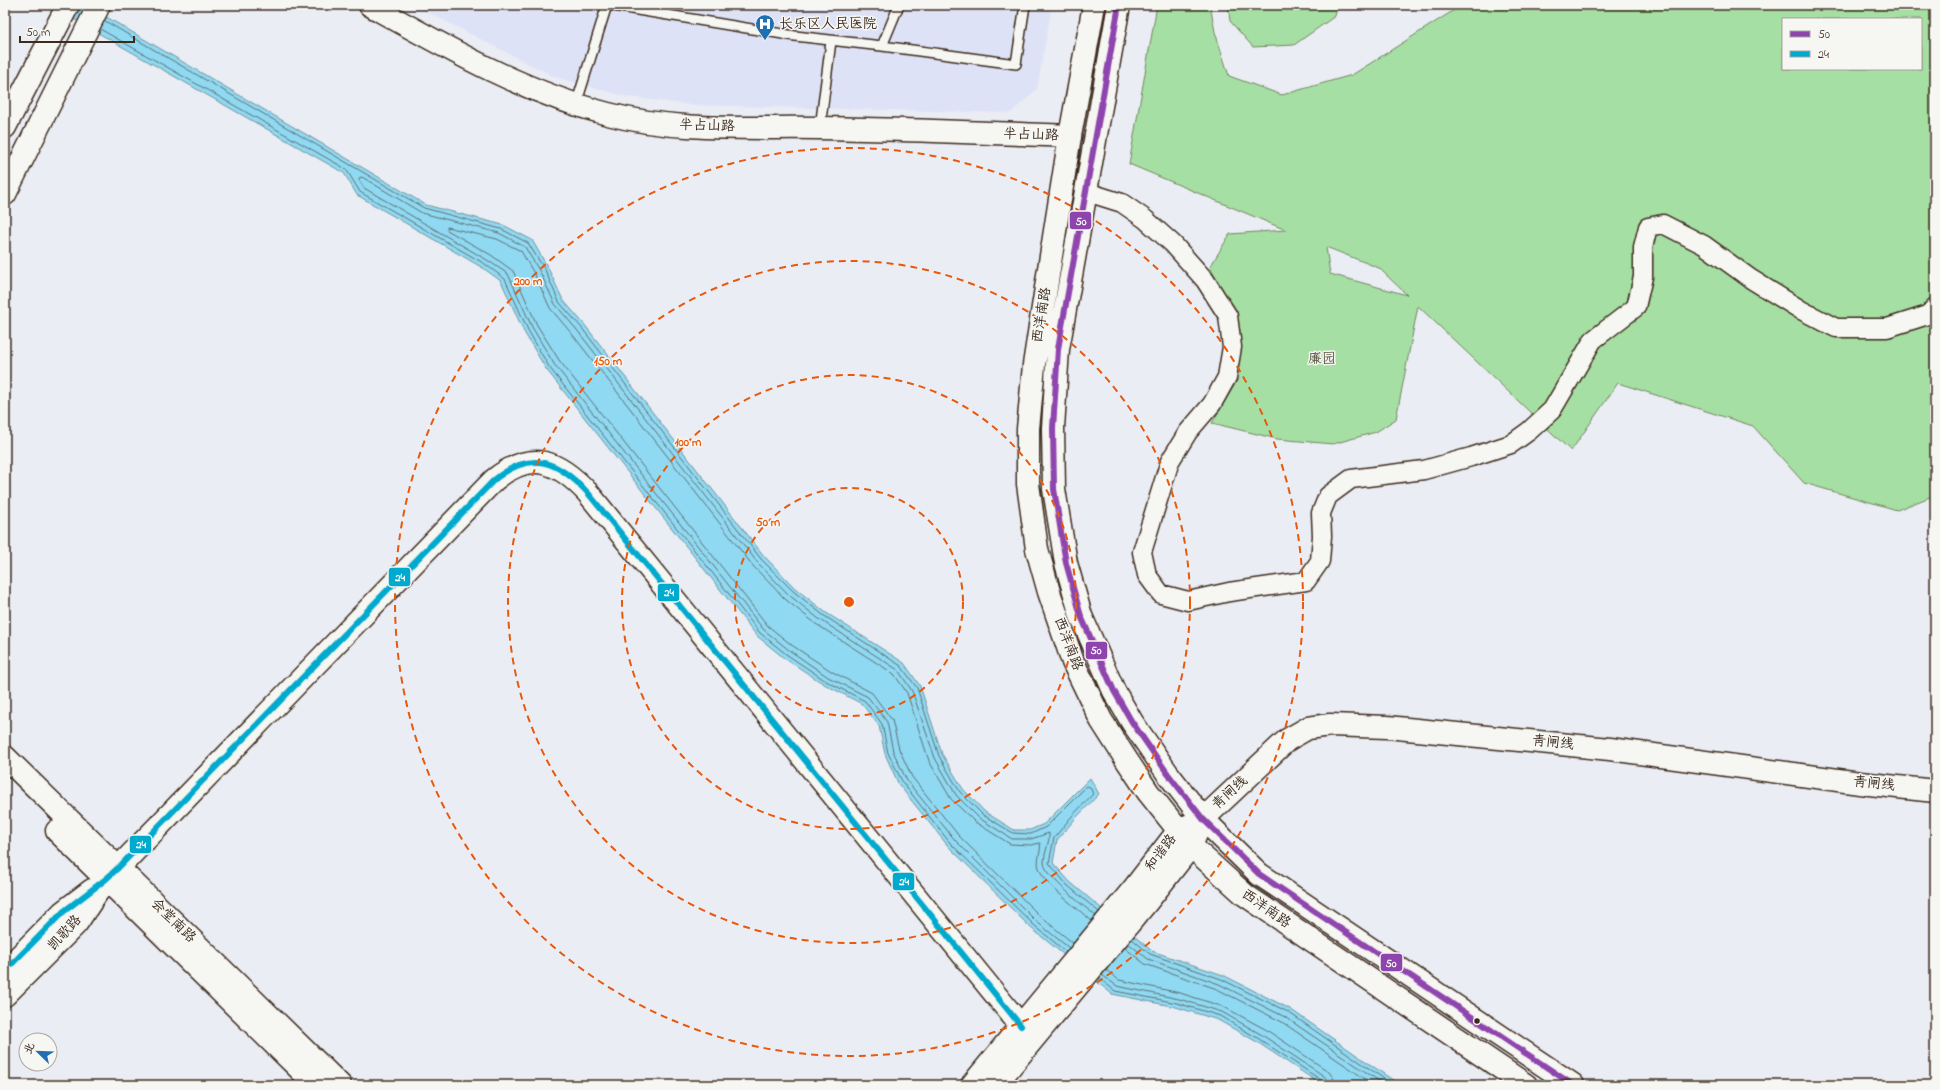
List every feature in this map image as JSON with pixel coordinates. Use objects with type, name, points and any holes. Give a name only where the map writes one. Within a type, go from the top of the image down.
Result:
[{"type":"main road","points":[[5,194],[99,5]]},
{"type":"main road","name":"半占山路","points":[[370,5],[446,47],[517,82],[576,105],[610,114],[660,123],[734,127],[820,128],[1070,136]]},
{"type":"main road","name":"西洋南路","points":[[1094,5],[1070,136],[1034,364],[1028,430],[1028,484],[1037,550],[1049,592],[1073,662],[1100,720],[1148,792],[1185,838],[1245,895],[1526,1085]]},
{"type":"main road","name":"西洋南路","points":[[1119,5],[1058,349],[1052,428],[1054,490],[1066,563],[1081,616],[1114,691],[1168,774],[1203,819],[1259,874],[1573,1085]]},
{"type":"main road","points":[[5,127],[65,11]]},
{"type":"main road","points":[[112,873],[494,480],[516,465],[544,461],[565,472],[588,493],[1021,1026]]},
{"type":"main road","name":"青闸线","points":[[1203,819],[1287,740],[1308,728],[1330,725],[1387,726],[1610,749],[1860,783],[1935,791]]},
{"type":"main road","name":"会堂南路","points":[[5,757],[82,834],[112,873],[316,1085]]},
{"type":"main road","name":"会堂南路","points":[[5,778],[112,873],[340,1085]]},
{"type":"main road","name":"和谐路","points":[[995,1085],[1078,971],[1141,895],[1185,838],[1203,819]]},
{"type":"main road","name":"凯歌路","points":[[5,971],[63,912],[112,873]]},
{"type":"main road","name":"凯歌路","points":[[5,995],[76,924],[112,873]]},
{"type":"main road","name":"和谐路","points":[[972,1085],[1021,1026],[1078,971]]},
{"type":"street","points":[[1087,192],[1122,204],[1145,218],[1173,244],[1205,280],[1228,316],[1232,347],[1227,377],[1212,404],[1188,432],[1170,461],[1142,552],[1147,575],[1161,594],[1188,601],[1229,592],[1306,581],[1320,561],[1322,536],[1321,513],[1328,496],[1351,479],[1424,470],[1511,444],[1529,431],[1552,410],[1593,340],[1636,306],[1643,276],[1643,247],[1648,227],[1663,224],[1704,245],[1751,279],[1801,310],[1836,328],[1887,328],[1928,315],[1935,307]]},
{"type":"lane","points":[[576,105],[607,5],[831,41],[882,46],[1016,64],[1025,5]]},
{"type":"lane","points":[[882,46],[899,5]]},
{"type":"lane","points":[[820,128],[831,41]]},
{"type":"shaded area","name":"长乐区人民医院","points":[[413,5],[1052,5],[1037,89],[1011,113],[691,105],[627,97],[555,77]]},
{"type":"green space","name":"廉园","points":[[1157,5],[1210,5],[1215,32],[1229,76],[1282,95],[1352,75],[1462,5],[1935,5],[1935,495],[1897,510],[1804,483],[1753,426],[1618,383],[1571,451],[1418,306],[1396,419],[1376,432],[1333,444],[1277,439],[1212,423],[1238,379],[1240,330],[1210,267],[1230,234],[1286,230],[1129,164]],"holes":[[[1326,247],[1379,268],[1407,295],[1330,274]]]},
{"type":"green space","points":[[1228,5],[1338,5],[1335,16],[1294,45],[1253,47],[1230,21]]},
{"type":"water","points":[[49,5],[86,5],[426,205],[503,225],[532,240],[548,268],[563,300],[584,324],[764,556],[795,588],[825,612],[904,663],[920,686],[942,754],[963,789],[985,812],[1014,830],[1030,830],[1044,824],[1090,778],[1099,794],[1057,840],[1053,863],[1070,882],[1152,951],[1223,975],[1290,1009],[1400,1085],[1322,1085],[1257,1042],[1218,1020],[1176,1007],[1112,994],[1031,928],[948,846],[899,785],[885,754],[879,726],[862,704],[824,684],[784,658],[757,636],[546,369],[524,332],[501,281],[483,268],[357,195],[344,173]]},
{"type":"transit line","name":"50","points":[[1119,5],[1058,349],[1053,428],[1054,489],[1066,563],[1081,616],[1114,691],[1132,722],[1168,774],[1203,819],[1259,874],[1573,1085]]},
{"type":"transit line","name":"24","points":[[5,971],[63,912],[106,879],[119,867],[494,480],[520,464],[533,462],[544,463],[566,473],[588,493],[1021,1026]]},
{"type":"place","name":"长乐区人民医院","points":[[765,41]]}]
